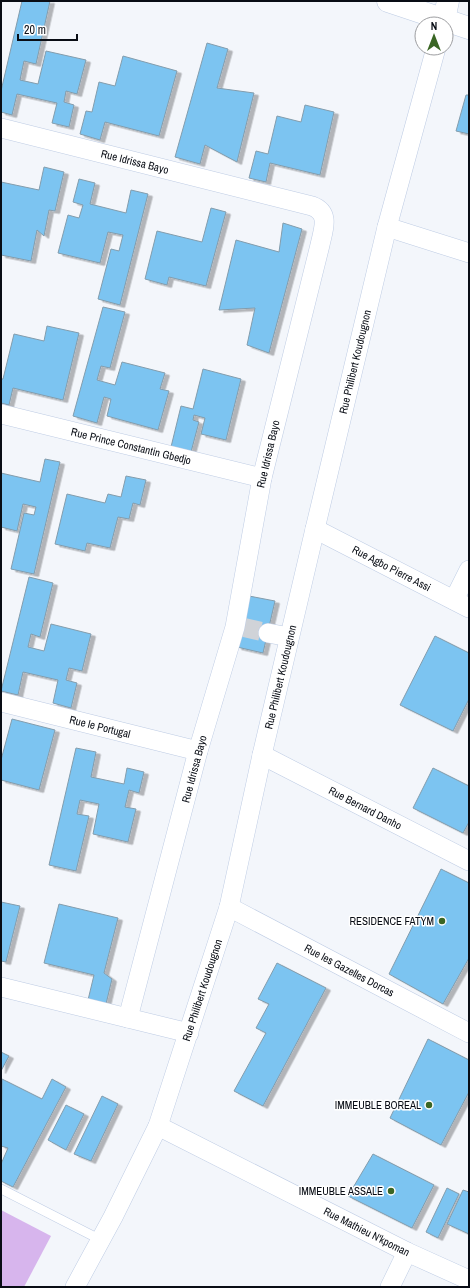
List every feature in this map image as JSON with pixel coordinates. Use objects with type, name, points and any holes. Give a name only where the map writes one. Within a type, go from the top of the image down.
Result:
[{"type":"main road","points":[[388,1],[445,15],[469,28]]},
{"type":"street","name":"Rue Philibert Koudougnon","points":[[75,1287],[101,1240],[158,1126],[229,907],[289,637],[387,227],[434,56]]},
{"type":"street","name":"Rue Idrissa Bayo","points":[[1,128],[312,206],[322,212],[325,222],[262,478],[238,627],[198,751],[128,1018]]},
{"type":"street","points":[[387,227],[469,253]]},
{"type":"street","name":"Rue Prince Constantin Gbedjo","points":[[1,414],[262,478]]},
{"type":"street","name":"Rue Agbo Pierre Assi","points":[[315,529],[462,604]]},
{"type":"street","points":[[462,604],[469,570]]},
{"type":"street","points":[[268,633],[289,637]]},
{"type":"street","name":"Rue le Portugal","points":[[1,702],[198,751]]},
{"type":"street","name":"Rue Bernard Danho","points":[[262,755],[469,861]]},
{"type":"street","name":"Rue les Gazelles Dorcas","points":[[229,907],[469,1033]]},
{"type":"street","points":[[1,987],[189,1033]]},
{"type":"street","name":"Rue Mathieu N'kpoman","points":[[158,1126],[407,1252],[469,1280]]},
{"type":"street","points":[[390,1287],[407,1252]]},
{"type":"lane","points":[[1,1190],[101,1240]]},
{"type":"shaded area","points":[[1,1210],[51,1236],[24,1287],[1,1287]]},
{"type":"building","points":[[22,1],[50,1],[36,64],[24,61],[20,80],[38,84],[46,51],[86,60],[77,94],[66,91],[64,102],[74,105],[69,127],[52,123],[57,103],[17,94],[12,115],[1,112],[1,91]]},
{"type":"building","points":[[207,43],[228,49],[217,88],[254,93],[237,162],[205,145],[200,164],[175,157]]},
{"type":"building","points":[[123,56],[177,71],[159,136],[105,122],[100,140],[80,134],[86,111],[92,112],[99,82],[115,86]]},
{"type":"building","points":[[466,95],[469,95],[469,134],[456,131]]},
{"type":"building","points":[[305,105],[334,112],[320,175],[270,163],[266,182],[249,178],[256,151],[268,154],[277,116],[301,122]]},
{"type":"building","points":[[44,167],[64,172],[55,211],[49,210],[44,236],[37,230],[31,261],[1,255],[1,182],[39,190]]},
{"type":"building","points":[[79,179],[95,183],[90,204],[126,213],[131,190],[148,194],[120,305],[98,299],[111,249],[119,251],[123,235],[108,232],[100,263],[58,253],[68,215],[79,218],[83,205],[73,202]]},
{"type":"building","points":[[211,208],[226,212],[206,286],[169,277],[167,285],[145,279],[157,231],[202,242]]},
{"type":"building","points":[[283,223],[302,229],[269,353],[247,345],[255,308],[219,310],[236,240],[279,252]]},
{"type":"building","points":[[103,307],[125,312],[110,368],[101,366],[97,380],[115,385],[122,362],[165,373],[160,389],[169,391],[158,430],[107,416],[111,399],[104,397],[97,423],[73,416]]},
{"type":"building","points":[[47,326],[79,333],[63,400],[13,388],[9,405],[1,403],[1,379],[3,379],[14,334],[44,341]]},
{"type":"building","points":[[203,369],[241,379],[226,440],[201,434],[205,418],[194,415],[193,420],[199,422],[191,452],[171,447],[181,406],[193,409]]},
{"type":"building","points":[[45,459],[60,462],[34,574],[11,569],[24,513],[34,515],[36,507],[23,504],[17,531],[1,527],[1,473],[40,482]]},
{"type":"building","points":[[126,476],[146,480],[140,505],[133,503],[129,519],[118,517],[110,548],[87,543],[85,551],[55,544],[67,494],[105,503],[108,494],[121,497]]},
{"type":"building","points":[[29,577],[53,583],[40,637],[31,634],[28,647],[44,651],[51,624],[91,634],[82,671],[69,668],[66,680],[77,683],[71,708],[53,703],[58,680],[23,672],[18,695],[1,691]]},
{"type":"building","points":[[249,596],[275,601],[263,653],[237,647]]},
{"type":"building","points":[[435,636],[469,653],[469,699],[453,731],[400,705]]},
{"type":"building","points":[[12,719],[55,730],[39,790],[1,780],[1,760]]},
{"type":"building","points":[[76,748],[96,752],[91,777],[124,784],[127,768],[144,772],[139,793],[129,790],[125,807],[136,809],[128,842],[93,834],[99,804],[80,800],[77,814],[89,816],[76,871],[49,865]]},
{"type":"building","points":[[433,768],[469,786],[469,822],[463,833],[413,808]]},
{"type":"building","name":"RESIDENCE FATYM","points":[[441,869],[469,883],[469,958],[443,1004],[389,974]]},
{"type":"building","points":[[1,902],[20,906],[6,962],[1,961]]},
{"type":"building","points":[[59,904],[118,918],[104,973],[112,979],[106,1004],[88,1000],[94,975],[44,963]]},
{"type":"building","points":[[277,963],[326,988],[263,1106],[234,1091],[266,1033],[256,1028],[269,1004],[258,999]]},
{"type":"building","name":"IMMEUBLE BOREAL","points":[[428,1039],[469,1060],[469,1092],[441,1145],[390,1118]]},
{"type":"building","points":[[1,1052],[9,1056],[1,1071]]},
{"type":"building","points":[[2,1079],[42,1099],[52,1079],[66,1087],[13,1187],[1,1181],[1,1164],[8,1148],[1,1146]]},
{"type":"building","points":[[102,1096],[118,1104],[91,1161],[74,1154]]},
{"type":"building","points":[[66,1105],[84,1114],[66,1150],[48,1140]]},
{"type":"building","name":"IMMEUBLE ASSALE","points":[[373,1154],[434,1185],[412,1228],[348,1196]]},
{"type":"building","points":[[447,1188],[459,1194],[438,1238],[426,1232]]},
{"type":"building","points":[[463,1190],[469,1192],[469,1234],[447,1224]]},
{"type":"tunnel","points":[[242,627],[268,633]]},
{"type":"place","name":"RESIDENCE FATYM","points":[[442,921]]},
{"type":"place","name":"IMMEUBLE BOREAL","points":[[429,1105]]},
{"type":"place","name":"IMMEUBLE ASSALE","points":[[391,1191]]}]
